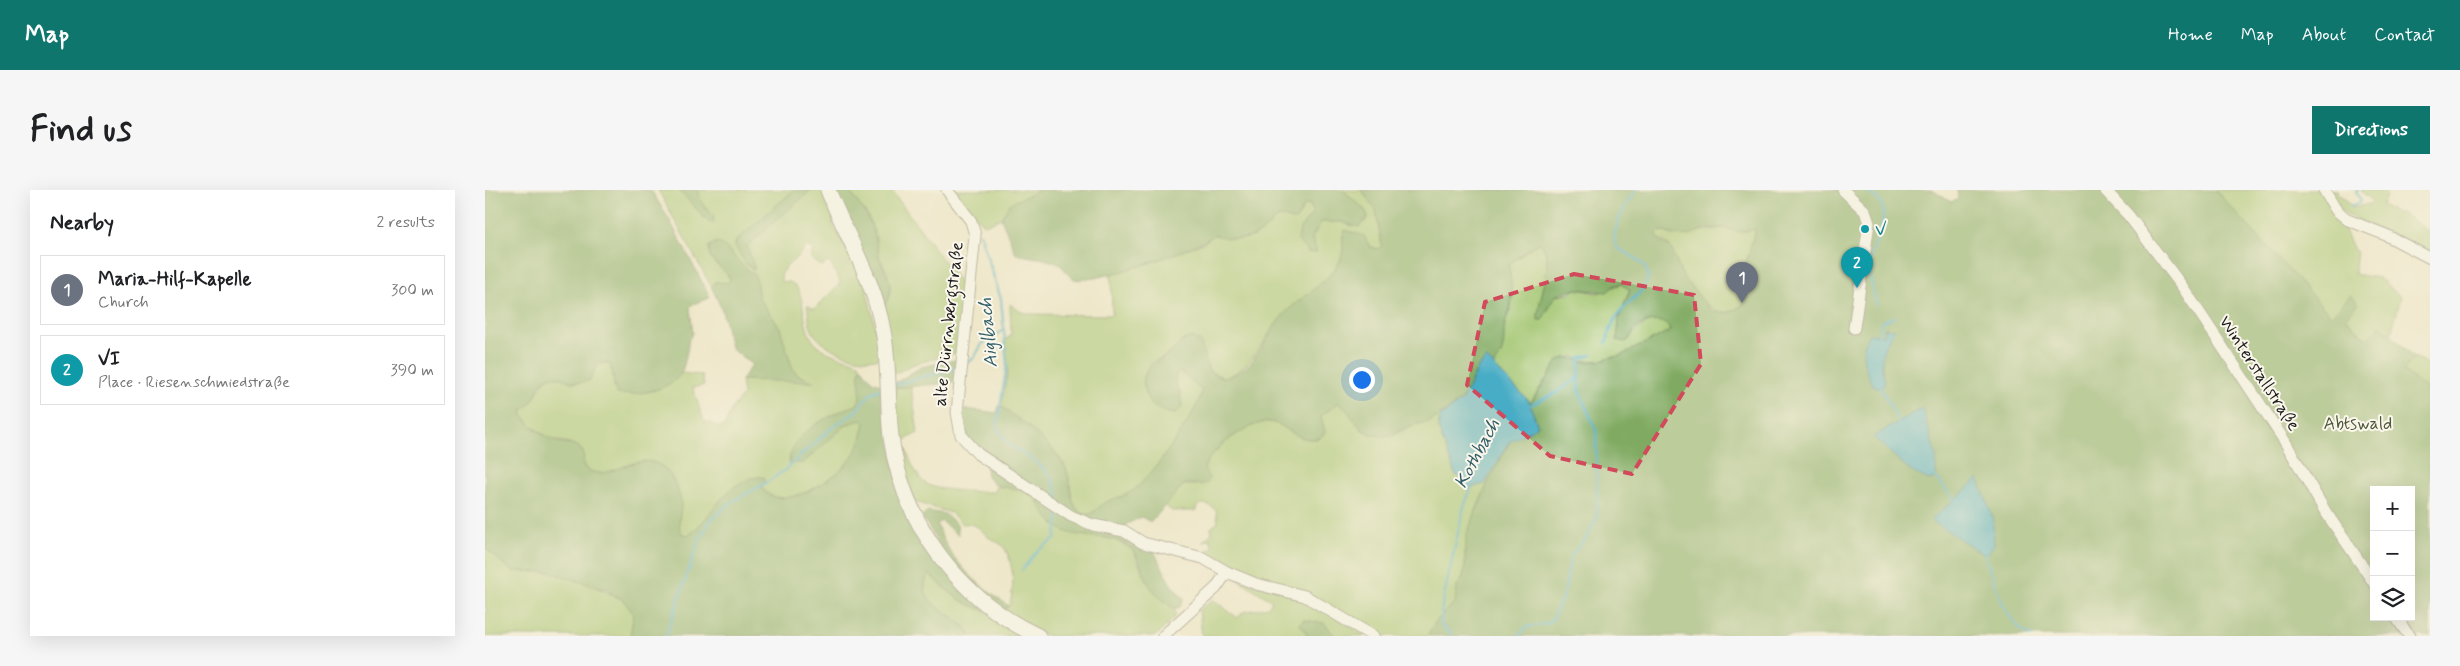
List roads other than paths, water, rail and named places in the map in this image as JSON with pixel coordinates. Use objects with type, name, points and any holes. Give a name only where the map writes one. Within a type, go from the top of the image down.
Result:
[{"type":"main road","points":[[828,190],[860,257],[874,292],[883,331],[888,375],[891,438],[905,493],[928,540],[951,570],[990,608],[1038,636]]},
{"type":"street","name":"alte Dürrnbergstraße","points":[[947,190],[968,215],[974,230],[957,412],[958,428],[965,441],[978,454],[1071,516],[1093,524],[1124,531],[1143,543],[1197,556],[1213,562],[1227,572],[1256,584],[1297,593],[1314,600],[1373,636]]},
{"type":"street","points":[[1843,190],[1865,211],[1869,220],[1854,328]]},
{"type":"street","name":"Winterstallstraße","points":[[2105,190],[2129,216],[2183,286],[2283,440],[2325,511],[2370,577]]},
{"type":"street","points":[[2324,190],[2336,210],[2348,220],[2386,235],[2430,258]]},
{"type":"street","points":[[1163,636],[1217,588],[1227,572]]},
{"type":"street","points":[[2399,621],[2409,636]]},
{"type":"water","points":[[1885,328],[1894,329],[1883,351],[1882,365],[1885,383],[1881,389],[1872,385],[1865,366],[1863,353],[1869,334],[1884,335]]},
{"type":"water","points":[[1487,359],[1528,400],[1538,426],[1508,443],[1485,484],[1470,488],[1455,474],[1438,428],[1440,417],[1462,400],[1479,366]]},
{"type":"water","points":[[1922,408],[1936,456],[1936,478],[1929,480],[1912,472],[1873,437]]},
{"type":"water","points":[[1978,479],[1993,518],[1994,544],[1986,556],[1931,520]]},
{"type":"waterway","name":"Kothbach","points":[[1606,343],[1616,318],[1640,292],[1646,284],[1648,277],[1647,270],[1643,265],[1631,255],[1617,248],[1615,242],[1615,234],[1620,218],[1636,190]]},
{"type":"waterway","points":[[1865,190],[1879,200],[1883,208],[1882,223],[1870,262],[1871,279],[1877,305]]},
{"type":"waterway","points":[[2351,206],[2359,203],[2361,200],[2356,192],[2358,190]]},
{"type":"waterway","name":"Aiglbach","points":[[980,234],[1001,299],[1007,364],[997,427],[1003,438],[1040,465],[1048,474],[1055,486],[1059,503]]},
{"type":"waterway","points":[[1878,337],[1882,321],[1895,317]]},
{"type":"waterway","points":[[965,365],[974,358],[982,344],[1003,330]]},
{"type":"waterway","name":"Kothbach","points":[[1518,636],[1527,627],[1547,624],[1552,620],[1565,590],[1571,556],[1588,535],[1597,518],[1596,430],[1579,391],[1580,358],[1592,355]]},
{"type":"waterway","points":[[893,385],[957,368]]},
{"type":"waterway","name":"Kothbach","points":[[1528,406],[1558,392],[1579,377]]},
{"type":"waterway","points":[[1880,387],[1900,424]]},
{"type":"waterway","points":[[666,636],[700,537],[711,520],[730,503],[785,470],[829,430],[856,411],[871,393],[883,388]]},
{"type":"waterway","points":[[1935,476],[1955,500]]},
{"type":"waterway","name":"Kothbach","points":[[1451,634],[1441,625],[1442,605],[1464,506],[1472,486]]},
{"type":"waterway","name":"Aiglbach","points":[[1022,570],[1037,551],[1055,539],[1059,513]]},
{"type":"waterway","points":[[1985,555],[2008,614],[2015,624],[2033,636]]},
{"type":"place","name":"V","points":[[1865,229]]},
{"type":"place","name":"VI","points":[[1857,288]]},
{"type":"place","name":"Maria-Hilf-Kapelle","points":[[1742,303]]},
{"type":"park label","name":"Abtswald","points":[[2358,423]]}]
